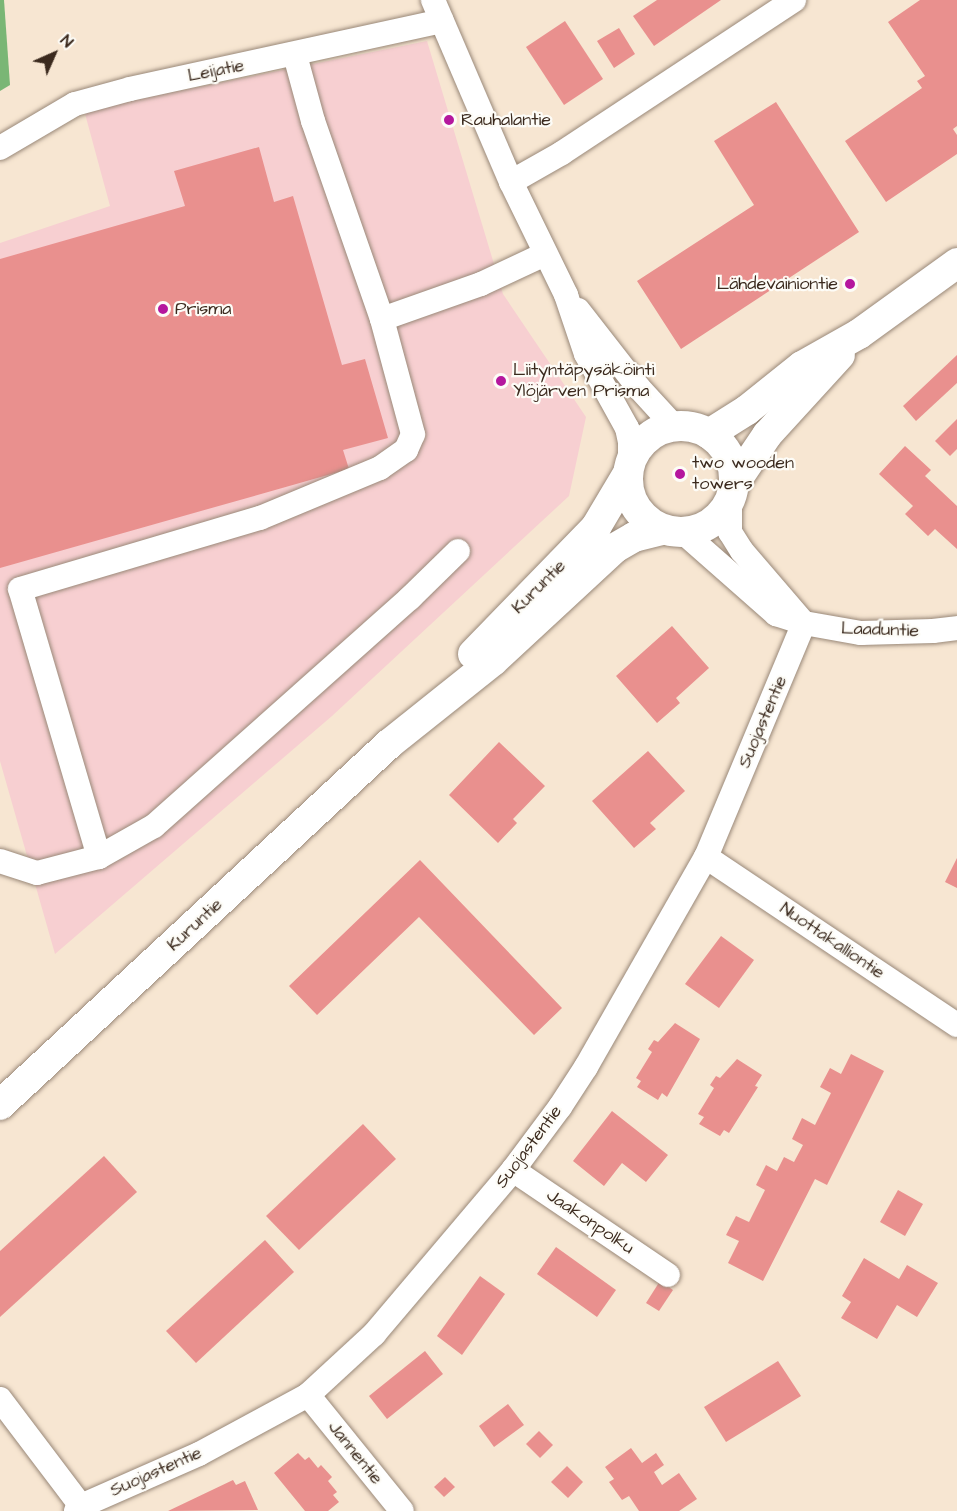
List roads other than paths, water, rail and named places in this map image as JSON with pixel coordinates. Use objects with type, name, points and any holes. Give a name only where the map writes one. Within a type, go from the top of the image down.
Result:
[{"type":"main road","points":[[709,434],[747,410],[802,366],[859,334],[957,263]]},
{"type":"main road","points":[[732,493],[729,455],[721,443],[694,427],[674,426],[660,430],[647,438],[629,468],[629,491],[635,508],[647,521],[673,531],[711,524],[732,493],[766,435],[859,334]]},
{"type":"main road","name":"Kuruntie","points":[[0,1105],[389,744],[480,646],[589,535],[629,468]]},
{"type":"main road","name":"Kuruntie","points":[[389,744],[493,662],[615,548],[634,537],[673,531]]},
{"type":"street","points":[[511,182],[562,153],[794,0]]},
{"type":"street","points":[[438,11],[511,182],[566,295],[586,354],[627,428],[630,442],[629,468]]},
{"type":"street","name":"Leijatie","points":[[0,148],[75,104],[130,88],[295,55],[438,11]]},
{"type":"street","points":[[99,857],[20,588],[260,518],[380,468],[406,450],[413,434],[382,320],[313,121],[295,55]]},
{"type":"street","points":[[382,320],[481,284],[545,254]]},
{"type":"street","points":[[566,295],[639,388],[674,426]]},
{"type":"street","points":[[732,493],[730,532],[804,623]]},
{"type":"street","name":"Laaduntie","points":[[673,531],[776,614],[804,623],[861,633],[957,628]]},
{"type":"street","points":[[0,861],[37,873],[99,857],[154,826],[410,598],[458,551]]},
{"type":"street","name":"Suojastentie","points":[[78,1508],[200,1454],[308,1395],[374,1334],[513,1170],[560,1107],[586,1067],[706,857],[804,623]]},
{"type":"street","name":"Nuottakalliontie","points":[[706,857],[957,1025]]},
{"type":"street","name":"Jaakonpolku","points":[[513,1170],[668,1275]]},
{"type":"street","name":"Jannentie","points":[[308,1395],[402,1511]]},
{"type":"street","points":[[0,1400],[78,1508]]},
{"type":"place","name":"Rauhalantie","points":[[449,120]]},
{"type":"place","name":"Lähdevainiontie","points":[[850,284]]},
{"type":"place","name":"Prisma","points":[[163,309]]},
{"type":"place","name":"Liityntäpysäköinti Ylöjärven Prisma","points":[[501,381]]},
{"type":"place","name":"two wooden towers","points":[[680,474]]}]
